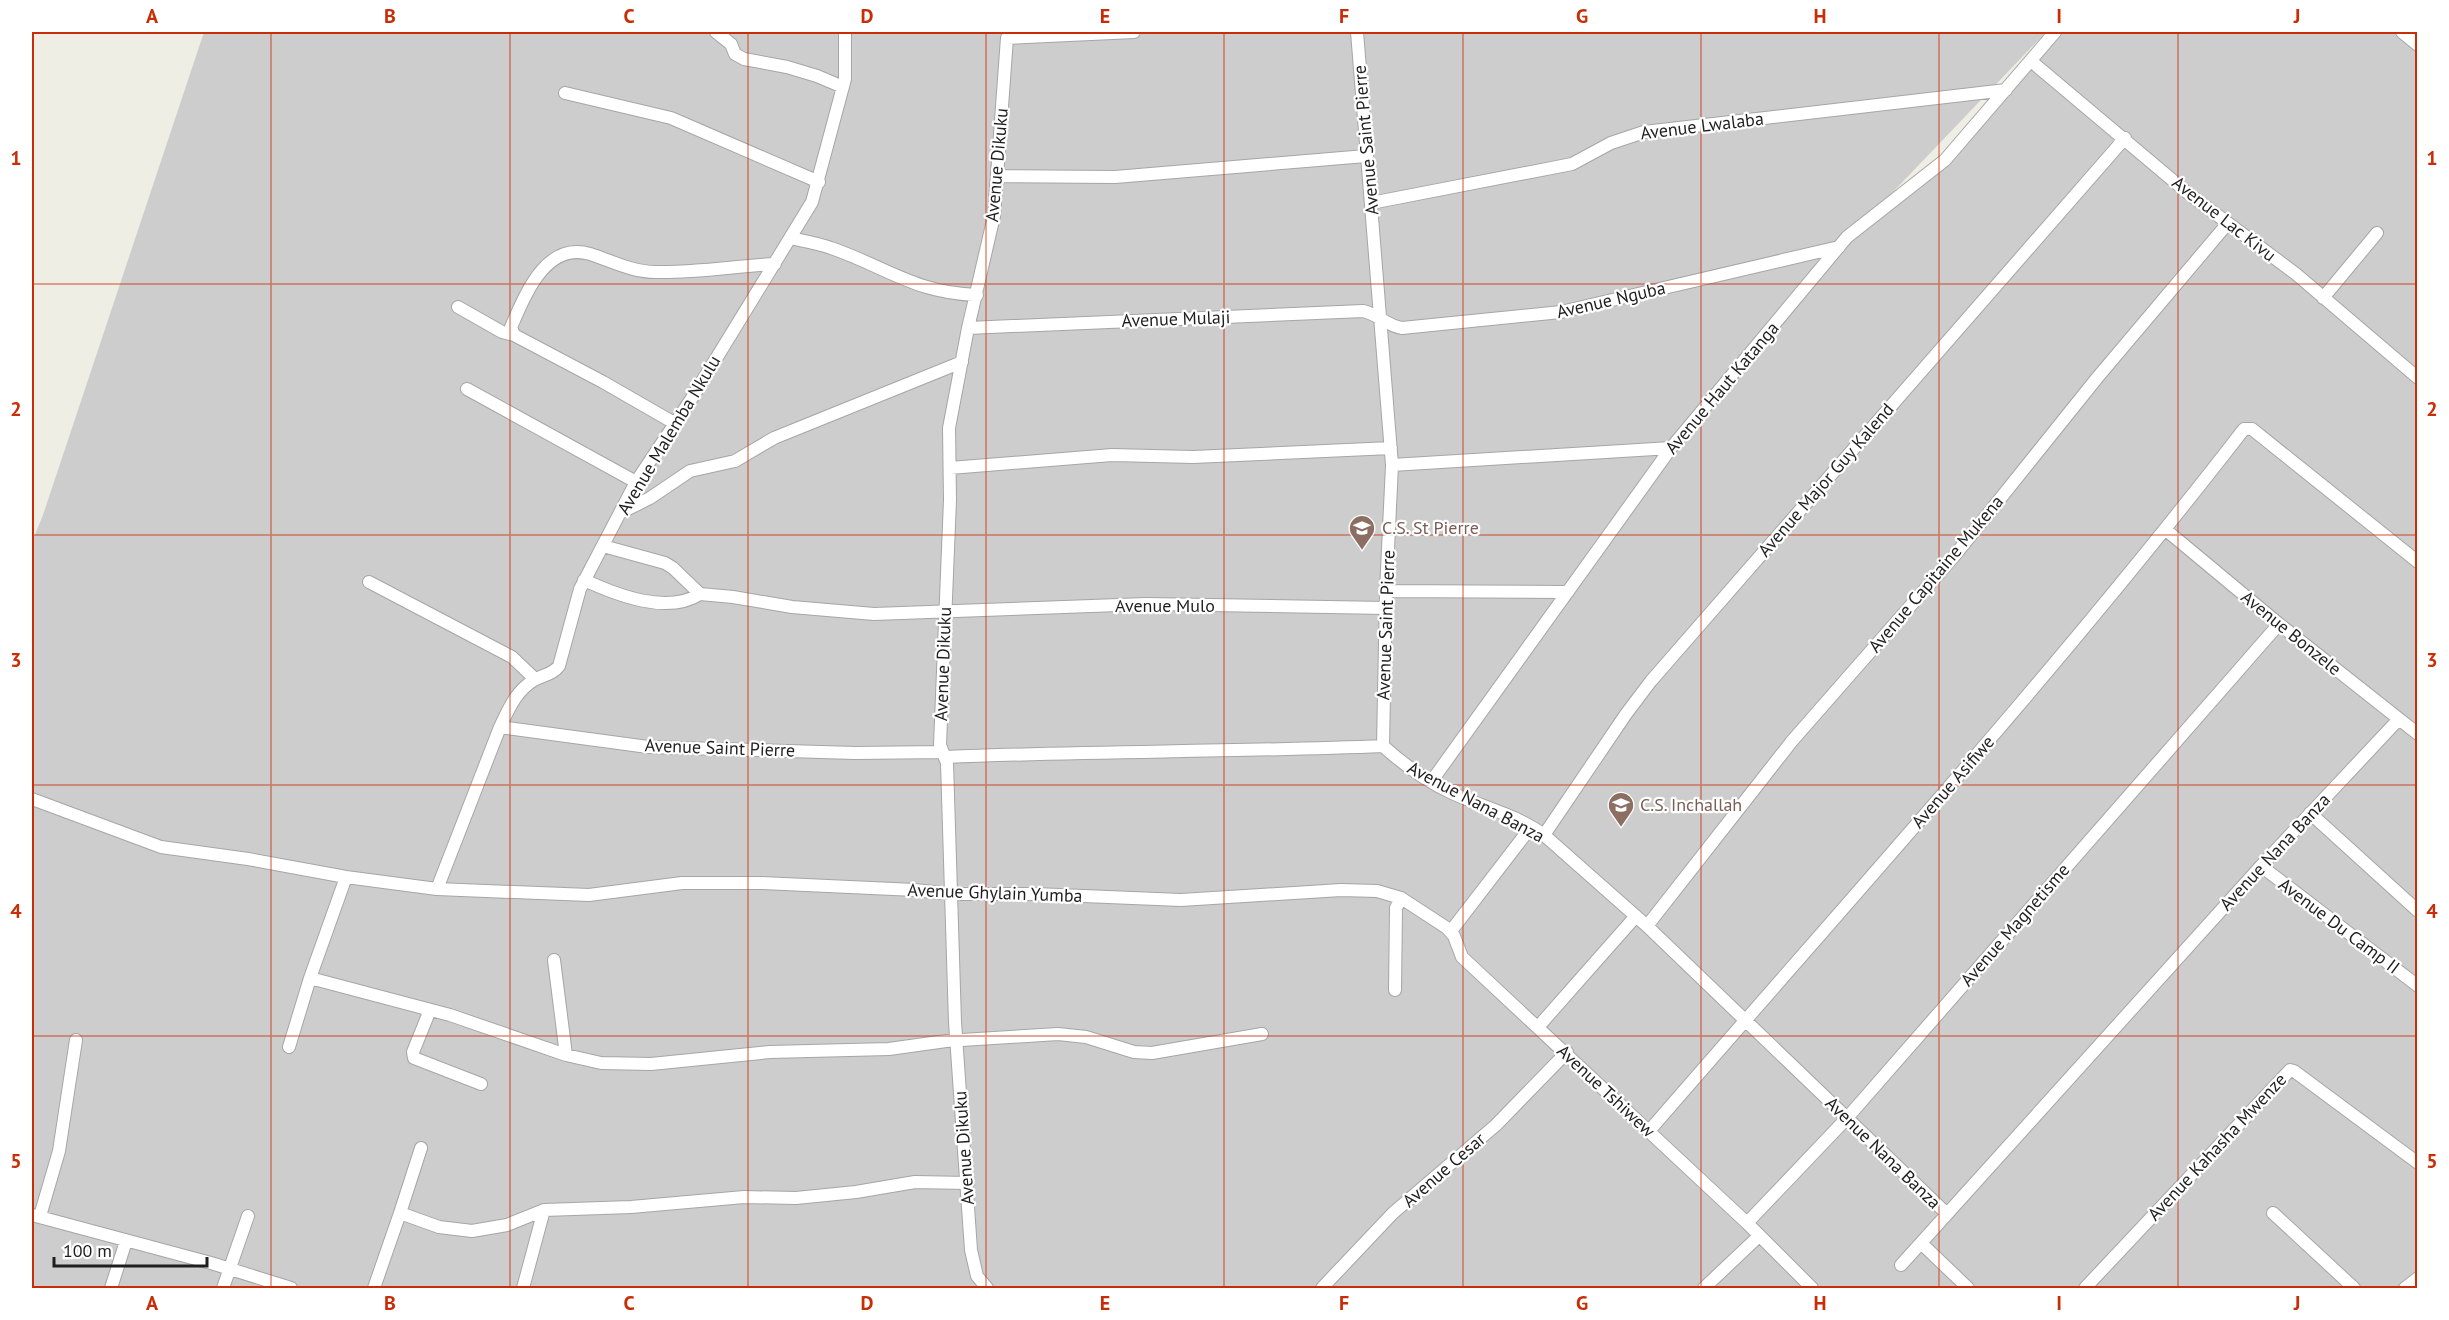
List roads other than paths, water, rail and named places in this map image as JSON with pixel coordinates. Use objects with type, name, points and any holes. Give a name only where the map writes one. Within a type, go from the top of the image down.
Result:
[{"type":"street","points":[[716,32],[731,44],[735,54],[744,59],[797,70],[843,87]]},
{"type":"street","name":"Avenue Malemba Nkulu","points":[[437,889],[512,701],[520,691],[559,666],[569,623],[584,580],[636,482],[676,424],[812,202],[846,74],[845,32]]},
{"type":"street","points":[[1010,35],[1134,32]]},
{"type":"street","name":"Avenue Saint Pierre","points":[[500,727],[648,747],[855,753],[1258,751],[1383,746],[1386,591],[1392,465],[1357,32]]},
{"type":"street","name":"Avenue Haut Katanga","points":[[1431,782],[1671,448],[1839,247],[1856,230],[1945,160],[2055,32]]},
{"type":"street","points":[[2402,32],[2418,45]]},
{"type":"street","name":"Avenue Dikuku","points":[[987,1288],[977,1276],[972,1258],[956,1040],[944,754],[940,745],[950,428],[968,328],[990,239],[999,176],[1000,117],[1010,35]]},
{"type":"street","name":"Avenue Lac Kivu","points":[[2031,61],[2189,194],[2323,298],[2418,378]]},
{"type":"street","name":"Avenue Lwalaba","points":[[1371,203],[1572,164],[1611,143],[1644,132],[2006,90]]},
{"type":"street","points":[[565,93],[671,118],[819,182]]},
{"type":"street","name":"Avenue Major Guy Kalend","points":[[1545,835],[1626,714],[1651,681],[2125,138]]},
{"type":"street","points":[[999,176],[1126,177],[1366,156]]},
{"type":"street","name":"Avenue Capitaine Mukena","points":[[1647,926],[1792,741],[1955,555],[2097,378],[2228,224]]},
{"type":"street","points":[[2323,298],[2377,233]]},
{"type":"street","points":[[790,238],[830,247],[915,285],[941,292],[977,295]]},
{"type":"street","name":"Avenue Nguba","points":[[1382,319],[1390,326],[1402,328],[1561,312],[1839,247]]},
{"type":"street","points":[[514,335],[512,327],[531,282],[565,253],[591,254],[626,267],[654,273],[775,264]]},
{"type":"street","points":[[458,307],[502,332],[514,335],[603,382],[676,424]]},
{"type":"street","name":"Avenue Mulaji","points":[[968,328],[1363,311],[1382,319]]},
{"type":"street","points":[[620,513],[650,498],[690,471],[735,461],[774,438],[962,362]]},
{"type":"street","points":[[467,389],[636,482]]},
{"type":"street","name":"Avenue Asifiwe","points":[[1649,1131],[2050,671],[2166,530],[2244,429],[2249,428],[2418,562]]},
{"type":"street","points":[[950,468],[1112,455],[1192,457],[1391,448]]},
{"type":"street","points":[[1392,465],[1671,448]]},
{"type":"street","name":"Avenue Bonzele","points":[[2166,530],[2279,624],[2418,734]]},
{"type":"street","points":[[584,580],[620,593],[664,603],[689,600],[700,594],[665,563],[603,546]]},
{"type":"street","points":[[369,582],[505,652],[520,663],[536,680]]},
{"type":"street","points":[[1386,591],[1568,592]]},
{"type":"street","name":"Avenue Mulo","points":[[700,594],[821,610],[874,614],[1146,604],[1386,608]]},
{"type":"street","name":"Avenue Magnetisme","points":[[1747,1222],[1847,1118],[2279,624]]},
{"type":"street","name":"Avenue Nana Banza","points":[[1383,746],[1403,765],[1431,782],[1545,835],[1647,926],[1946,1214],[2261,866],[2399,719]]},
{"type":"street","name":"Avenue Ghylain Yumba","points":[[32,799],[161,847],[248,859],[346,877],[437,889],[589,895],[704,882],[873,888],[951,894],[1035,894],[1181,900],[1341,890],[1377,891],[1401,898]]},
{"type":"street","points":[[2310,813],[2418,911]]},
{"type":"street","points":[[1395,990],[1396,908],[1401,898],[1451,931],[1531,827]]},
{"type":"street","name":"Avenue Du Camp II","points":[[2261,866],[2418,986]]},
{"type":"street","points":[[289,1047],[310,978],[346,877]]},
{"type":"street","points":[[1538,1027],[1636,916]]},
{"type":"street","name":"Avenue Tshiwew","points":[[1451,931],[1462,957],[1567,1052],[1747,1222],[1812,1288]]},
{"type":"street","points":[[554,960],[566,1055]]},
{"type":"street","points":[[310,978],[471,1021],[566,1055],[600,1063],[651,1064],[770,1052],[902,1048],[956,1040],[1058,1034],[1086,1037],[1143,1053],[1262,1035]]},
{"type":"street","points":[[430,1010],[413,1052],[414,1058],[481,1084]]},
{"type":"street","points":[[76,1040],[59,1151],[36,1216],[291,1288]]},
{"type":"street","name":"Avenue Cesar","points":[[1322,1288],[1386,1221],[1496,1125],[1567,1052]]},
{"type":"street","name":"Avenue Kahasha Mwenze","points":[[2085,1288],[2290,1070],[2418,1163]]},
{"type":"street","points":[[374,1288],[420,1148]]},
{"type":"street","points":[[400,1213],[430,1224],[461,1231],[507,1225],[544,1210],[631,1207],[744,1197],[796,1198],[856,1192],[915,1182],[968,1183]]},
{"type":"street","points":[[523,1288],[544,1210]]},
{"type":"street","points":[[2273,1213],[2355,1288]]},
{"type":"street","points":[[1900,1265],[1946,1214]]},
{"type":"street","points":[[223,1288],[248,1215]]},
{"type":"street","points":[[1704,1288],[1759,1236]]},
{"type":"street","points":[[111,1288],[126,1241]]},
{"type":"street","points":[[1921,1243],[1968,1288]]},
{"type":"street","points":[[2405,1288],[2418,1278]]},
{"type":"place","name":"C.S. St Pierre","points":[[1362,551]]},
{"type":"place","name":"C.S. Inchallah","points":[[1621,828]]}]
